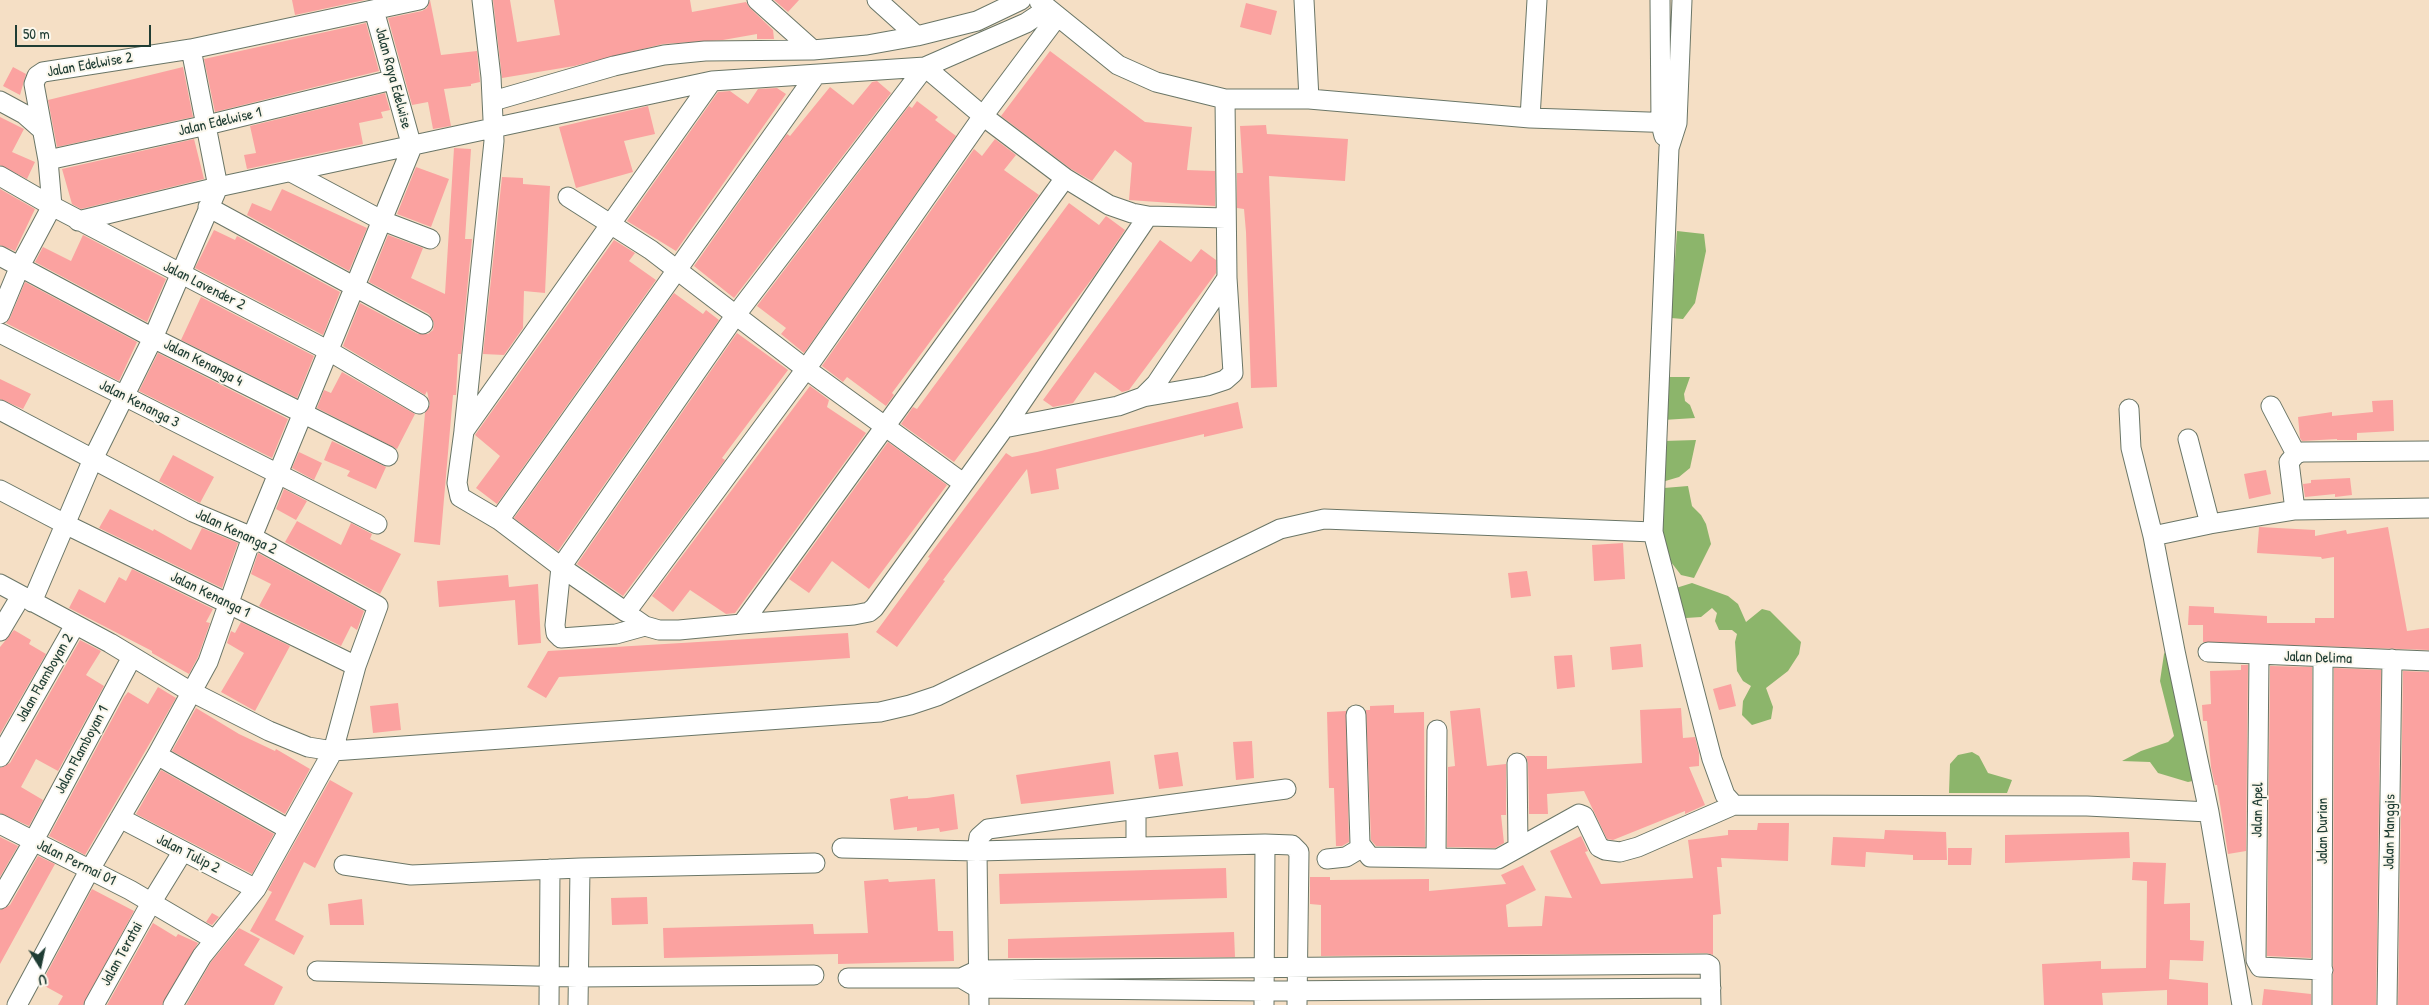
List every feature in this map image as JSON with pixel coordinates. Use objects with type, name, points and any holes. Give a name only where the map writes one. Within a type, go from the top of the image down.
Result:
[{"type":"street","name":"Jalan Edelwise 2","points":[[52,206],[48,160],[34,84],[38,76],[43,72],[191,49],[419,0]]},
{"type":"street","points":[[482,0],[493,101],[494,128],[457,490],[460,497],[498,520],[645,626],[659,630],[679,630],[869,612],[878,604],[1004,428],[1148,216]]},
{"type":"street","points":[[756,0],[813,50]]},
{"type":"street","points":[[877,0],[917,36]]},
{"type":"street","points":[[493,101],[614,66],[664,55],[705,51],[813,50],[867,45],[917,36],[977,20],[1021,0]]},
{"type":"street","points":[[1304,0],[1309,99]]},
{"type":"street","points":[[1530,118],[1537,0]]},
{"type":"street","points":[[1660,0],[1669,123],[1669,148],[1653,532],[1717,774],[1725,795],[1734,805]]},
{"type":"street","points":[[1669,123],[1682,0]]},
{"type":"street","points":[[1047,8],[1118,65],[1156,82],[1225,99],[1309,99],[1530,118],[1669,123]]},
{"type":"street","points":[[78,221],[218,187],[412,147],[712,81],[925,68],[1026,23],[1047,8]]},
{"type":"street","points":[[626,612],[806,369],[983,116],[1047,8]]},
{"type":"street","name":"Jalan Raya Edelwise","points":[[374,10],[412,147]]},
{"type":"street","points":[[0,631],[26,599],[65,524],[93,459],[153,338],[218,187],[191,49]]},
{"type":"street","points":[[925,68],[983,116],[1065,178],[1109,205],[1148,216],[1226,218]]},
{"type":"street","points":[[645,626],[616,634],[561,638],[556,633],[555,625],[561,567],[735,316],[925,68]]},
{"type":"street","points":[[498,520],[815,76]]},
{"type":"street","name":"Jalan Edelwise 1","points":[[48,160],[207,125],[392,80]]},
{"type":"street","points":[[464,431],[712,81]]},
{"type":"street","points":[[1004,428],[1208,386],[1225,380],[1233,373],[1227,278],[1225,99]]},
{"type":"street","points":[[0,102],[24,114],[41,129]]},
{"type":"street","points":[[18,1005],[89,871],[193,693],[208,662],[252,537],[412,147]]},
{"type":"street","points":[[291,172],[383,221],[430,239]]},
{"type":"street","name":"Jalan Lavender 2","points":[[0,176],[78,221],[329,351],[419,404]]},
{"type":"street","points":[[742,624],[1065,178]]},
{"type":"street","points":[[568,197],[651,250],[735,316],[963,483]]},
{"type":"street","points":[[0,314],[20,266],[52,206]]},
{"type":"street","points":[[208,207],[423,324]]},
{"type":"street","name":"Jalan Kenanga 4","points":[[0,256],[153,338],[388,456]]},
{"type":"street","points":[[1143,398],[1156,384],[1227,278]]},
{"type":"street","name":"Jalan Kenanga 3","points":[[0,333],[377,524]]},
{"type":"street","points":[[2272,406],[2296,454]]},
{"type":"street","points":[[2129,408],[2131,448],[2153,536],[2209,812],[2242,1005]]},
{"type":"street","name":"Jalan Kenanga 2","points":[[0,410],[193,512],[252,537],[378,606],[356,666]]},
{"type":"street","points":[[2188,439],[2210,524]]},
{"type":"street","points":[[2295,510],[2289,462],[2296,454],[2302,452],[2429,451]]},
{"type":"street","name":"Jalan Kenanga 1","points":[[0,490],[65,524],[356,666]]},
{"type":"street","points":[[2153,536],[2210,524],[2295,510],[2429,508]]},
{"type":"street","points":[[0,584],[193,693],[269,731],[308,746],[333,751],[880,712],[910,705],[936,696],[1263,537],[1280,530],[1324,519],[1653,532]]},
{"type":"street","name":"Jalan Flamboyan 2","points":[[0,757],[75,625]]},
{"type":"street","name":"Jalan Delima","points":[[2208,652],[2259,656],[2429,660]]},
{"type":"street","name":"Jalan Apel","points":[[2259,656],[2257,964],[2260,966],[2323,970]]},
{"type":"street","name":"Jalan Flamboyan 1","points":[[0,900],[132,657]]},
{"type":"street","name":"Jalan Durian","points":[[2322,1005],[2323,658]]},
{"type":"street","name":"Jalan Manggis","points":[[2387,1005],[2392,659]]},
{"type":"street","points":[[178,1003],[193,968],[256,889],[333,751],[356,666]]},
{"type":"street","points":[[1356,715],[1361,848],[1373,858],[1436,856],[1492,860],[1507,855],[1518,846],[1579,814],[1584,816],[1599,847],[1605,850],[1620,852],[1638,847],[1734,805],[2087,806],[2209,812]]},
{"type":"street","points":[[1436,856],[1437,730]]},
{"type":"street","points":[[157,755],[288,829]]},
{"type":"street","points":[[1516,763],[1518,846]]},
{"type":"street","points":[[974,985],[977,851],[979,836],[988,829],[1136,811],[1286,789]]},
{"type":"street","points":[[1136,811],[1136,846]]},
{"type":"street","name":"Jalan Tulip 2","points":[[120,818],[256,889]]},
{"type":"street","name":"Jalan Permai 01","points":[[0,824],[151,903],[215,940]]},
{"type":"street","points":[[1264,998],[1265,844]]},
{"type":"street","points":[[842,848],[977,851],[1136,846],[1292,845],[1299,852],[1298,997]]},
{"type":"street","points":[[1327,858],[1346,857],[1361,848]]},
{"type":"street","name":"Jalan Teratai","points":[[94,1005],[151,903],[183,851]]},
{"type":"street","points":[[344,865],[411,875],[580,868],[815,863]]},
{"type":"street","points":[[578,1005],[580,868]]},
{"type":"street","points":[[548,1005],[550,869]]},
{"type":"street","points":[[848,978],[974,985],[1264,998],[1488,989],[1711,996],[1710,966],[1707,964],[1298,966],[974,985]]},
{"type":"street","points":[[1488,966],[1488,989]]},
{"type":"street","points":[[317,971],[578,977],[814,975]]},
{"type":"green space","points":[[1677,231],[1704,234],[1706,251],[1695,303],[1683,319],[1671,318]]},
{"type":"green space","points":[[1665,377],[1690,377],[1684,394],[1685,401],[1690,405],[1695,418],[1663,420]]},
{"type":"green space","points":[[1696,440],[1690,468],[1679,477],[1662,482],[1663,441]]},
{"type":"green space","points":[[1688,486],[1692,506],[1701,515],[1706,524],[1711,544],[1694,578],[1681,575],[1671,562],[1663,540],[1664,488]]},
{"type":"green space","points":[[1692,583],[1728,596],[1738,604],[1746,622],[1762,609],[1770,611],[1801,642],[1799,654],[1788,671],[1766,688],[1773,707],[1771,719],[1752,725],[1742,715],[1743,701],[1751,686],[1743,681],[1737,671],[1735,642],[1737,634],[1732,630],[1719,630],[1715,621],[1717,613],[1712,608],[1701,617],[1686,618],[1676,604],[1676,588]]},
{"type":"green space","points":[[2168,647],[2197,780],[2188,782],[2158,773],[2150,762],[2122,761],[2141,751],[2168,742],[2174,736],[2160,681],[2164,654]]},
{"type":"green space","points":[[1972,752],[1979,756],[1988,773],[2012,780],[2007,793],[1949,793],[1950,764],[1958,755]]},
{"type":"building","points":[[292,0],[365,0],[295,15]]},
{"type":"building","points":[[430,0],[441,55],[477,51],[480,82],[471,84],[471,86],[444,89],[451,126],[433,129],[428,102],[412,105],[388,18],[422,11],[427,8]]},
{"type":"building","points":[[493,0],[510,0],[517,42],[560,35],[554,0],[690,0],[692,12],[746,2],[773,30],[774,39],[757,39],[757,34],[723,40],[663,44],[574,66],[502,78]]},
{"type":"building","points":[[774,0],[799,0],[788,12]]},
{"type":"building","points":[[1246,3],[1277,11],[1271,35],[1240,27]]},
{"type":"building","points":[[366,23],[379,71],[215,112],[204,59]]},
{"type":"building","points":[[1050,51],[1145,122],[1192,127],[1187,170],[1215,171],[1215,206],[1129,200],[1132,163],[1115,150],[1092,181],[1071,169],[1001,116]]},
{"type":"building","points":[[13,67],[26,74],[20,95],[3,86]]},
{"type":"building","points":[[183,67],[193,117],[57,147],[48,100]]},
{"type":"building","points":[[877,81],[891,93],[734,298],[694,266],[787,134],[790,136],[830,87],[853,105],[872,82]]},
{"type":"building","points":[[777,88],[786,94],[676,251],[627,221],[718,92],[730,91],[748,104],[758,89]]},
{"type":"building","points":[[385,93],[390,110],[381,112],[383,118],[359,123],[363,144],[247,169],[244,155],[256,153],[250,126]]},
{"type":"building","points":[[917,101],[938,117],[935,120],[956,136],[804,353],[781,334],[786,328],[757,306],[909,106],[912,108]]},
{"type":"building","points":[[648,106],[655,134],[624,141],[633,172],[576,188],[559,127]]},
{"type":"building","points":[[0,117],[24,129],[12,152],[35,162],[27,179],[0,165]]},
{"type":"building","points":[[1266,125],[1267,134],[1348,139],[1345,181],[1269,176],[1277,387],[1251,388],[1246,232],[1244,209],[1237,208],[1237,173],[1243,173],[1240,126]]},
{"type":"building","points":[[194,139],[204,179],[81,209],[72,204],[62,169]]},
{"type":"building","points":[[995,139],[1016,155],[1004,170],[1039,195],[892,393],[894,395],[886,406],[847,377],[843,382],[822,366],[974,149],[982,156]]},
{"type":"building","points":[[454,148],[471,149],[465,239],[472,239],[461,354],[458,354],[456,395],[453,395],[440,545],[414,542],[425,413],[430,405],[427,391],[425,395],[343,346],[360,303],[418,334],[428,334],[433,330],[434,323],[429,314],[369,282],[388,235],[423,248],[411,278],[445,294]]},
{"type":"building","points":[[416,167],[449,179],[431,227],[397,214]]},
{"type":"building","points":[[502,177],[523,178],[523,184],[550,186],[545,293],[524,291],[523,328],[504,355],[483,354]]},
{"type":"building","points":[[0,189],[35,209],[15,251],[0,245]]},
{"type":"building","points":[[282,189],[367,228],[349,271],[247,215],[252,203],[271,211]]},
{"type":"building","points":[[1069,203],[1099,225],[1106,216],[1125,230],[1094,276],[954,462],[901,424],[913,407],[917,409]]},
{"type":"building","points":[[214,230],[235,240],[237,236],[340,292],[323,335],[195,268]]},
{"type":"building","points":[[83,235],[166,279],[147,322],[35,262],[43,247],[71,261]]},
{"type":"building","points":[[614,240],[635,253],[629,261],[656,280],[497,504],[476,488],[500,456],[475,435]]},
{"type":"building","points":[[1160,240],[1191,262],[1201,249],[1216,260],[1216,273],[1129,390],[1122,392],[1095,372],[1073,403],[1053,407],[1043,400]]},
{"type":"building","points":[[25,282],[137,342],[119,381],[6,323],[10,318]]},
{"type":"building","points":[[674,293],[703,314],[706,310],[719,320],[558,551],[514,518]]},
{"type":"building","points":[[201,297],[314,356],[297,398],[181,340]]},
{"type":"building","points":[[737,333],[788,370],[722,458],[725,460],[623,596],[577,564]]},
{"type":"building","points":[[158,353],[288,419],[272,458],[139,391]]},
{"type":"building","points":[[342,372],[415,414],[397,449],[317,408],[324,390],[331,393]]},
{"type":"building","points":[[0,379],[31,394],[23,409],[0,399]]},
{"type":"building","points":[[810,386],[829,400],[827,407],[866,433],[735,613],[726,614],[690,590],[673,612],[652,596]]},
{"type":"building","points":[[2393,400],[2394,431],[2357,433],[2357,440],[2302,441],[2300,438],[2298,417],[2332,412],[2332,416],[2373,412],[2372,401]]},
{"type":"building","points":[[1238,402],[1243,428],[1204,437],[1204,434],[1056,469],[1059,489],[1031,494],[1027,469],[943,580],[945,581],[897,647],[876,632],[930,558],[928,557],[1006,453],[1012,457],[1037,452]]},
{"type":"building","points":[[332,441],[386,467],[376,489],[347,476],[350,471],[324,460]]},
{"type":"building","points":[[888,442],[947,485],[869,589],[832,561],[809,593],[789,579]]},
{"type":"building","points":[[299,452],[322,463],[314,480],[292,468]]},
{"type":"building","points":[[173,455],[214,477],[200,503],[159,481]]},
{"type":"building","points":[[2266,470],[2271,494],[2249,499],[2244,474]]},
{"type":"building","points":[[2350,478],[2352,495],[2335,497],[2335,494],[2305,497],[2303,484],[2311,483],[2311,480]]},
{"type":"building","points":[[284,489],[307,501],[296,520],[276,509]]},
{"type":"building","points":[[110,509],[153,531],[154,529],[191,550],[202,528],[238,543],[222,588],[99,528]]},
{"type":"building","points":[[297,521],[341,545],[351,523],[372,534],[370,539],[401,554],[380,594],[285,542]]},
{"type":"building","points":[[2259,527],[2315,530],[2315,536],[2346,530],[2347,534],[2388,527],[2407,631],[2429,628],[2429,650],[2203,642],[2203,625],[2188,625],[2189,606],[2214,607],[2214,613],[2267,616],[2267,623],[2315,623],[2315,618],[2334,618],[2334,557],[2322,559],[2321,557],[2257,553]]},
{"type":"building","points":[[1623,543],[1625,579],[1594,581],[1592,545]]},
{"type":"building","points":[[258,553],[364,611],[357,630],[351,626],[341,646],[259,606],[271,584],[251,574]]},
{"type":"building","points":[[132,569],[213,609],[206,622],[210,623],[198,657],[189,674],[152,653],[152,651],[69,608],[79,589],[105,603],[119,577],[126,581]]},
{"type":"building","points":[[1527,571],[1531,596],[1511,598],[1508,573]]},
{"type":"building","points":[[508,575],[509,587],[538,584],[541,643],[518,645],[515,600],[439,607],[437,581]]},
{"type":"building","points":[[241,622],[290,646],[255,711],[221,692],[244,653],[227,643],[231,631],[235,633]]},
{"type":"building","points":[[14,630],[31,640],[29,644],[46,654],[0,734],[0,647]]},
{"type":"building","points":[[848,633],[850,658],[559,677],[546,698],[527,687],[548,651]]},
{"type":"building","points":[[80,640],[101,651],[86,675],[104,686],[58,771],[36,759],[21,787],[43,800],[29,826],[0,813],[0,768],[10,763]]},
{"type":"building","points":[[1641,644],[1643,667],[1612,670],[1610,647]]},
{"type":"building","points":[[1572,655],[1575,687],[1557,689],[1554,656]]},
{"type":"building","points":[[2241,665],[2248,665],[2246,851],[2228,854],[2217,785],[2215,785],[2211,767],[2207,721],[2203,721],[2202,705],[2211,704],[2210,671],[2241,670]]},
{"type":"building","points":[[2270,666],[2312,667],[2311,958],[2267,956]]},
{"type":"building","points":[[2334,668],[2381,670],[2376,1005],[2333,1005]]},
{"type":"building","points":[[2403,671],[2429,672],[2429,1005],[2398,1005]]},
{"type":"building","points":[[1731,684],[1736,706],[1719,710],[1713,689]]},
{"type":"building","points":[[158,687],[176,698],[85,855],[49,836],[124,697],[128,692],[148,704]]},
{"type":"building","points":[[398,703],[401,730],[373,733],[370,706]]},
{"type":"building","points":[[1394,705],[1394,713],[1424,712],[1425,847],[1376,846],[1371,840],[1366,710],[1370,710],[1370,706]]},
{"type":"building","points":[[196,708],[239,734],[275,751],[276,749],[310,769],[285,814],[172,751]]},
{"type":"building","points":[[1480,708],[1487,766],[1506,764],[1506,815],[1501,815],[1504,843],[1495,848],[1447,847],[1448,767],[1455,766],[1450,711]]},
{"type":"building","points":[[1681,708],[1683,738],[1695,737],[1699,753],[1699,766],[1689,767],[1705,805],[1685,814],[1685,811],[1613,840],[1607,839],[1584,791],[1547,794],[1548,814],[1529,814],[1528,763],[1526,756],[1547,756],[1547,769],[1642,763],[1640,710]]},
{"type":"building","points":[[1346,711],[1349,842],[1342,846],[1336,846],[1334,788],[1329,788],[1327,712]]},
{"type":"building","points":[[1252,741],[1254,778],[1236,780],[1233,742]]},
{"type":"building","points":[[1178,752],[1183,786],[1159,789],[1154,755]]},
{"type":"building","points":[[1110,761],[1114,794],[1021,804],[1016,775]]},
{"type":"building","points":[[161,770],[274,834],[252,874],[136,814]]},
{"type":"building","points":[[330,780],[353,793],[315,868],[304,862],[275,920],[304,936],[294,955],[250,931],[272,892],[268,890]]},
{"type":"building","points":[[954,794],[958,829],[940,832],[939,828],[917,831],[917,827],[894,830],[890,799],[908,796],[908,799],[927,798]]},
{"type":"building","points":[[1758,823],[1789,823],[1788,861],[1721,858],[1722,867],[1717,867],[1721,914],[1713,915],[1713,955],[1707,953],[1321,956],[1321,905],[1310,904],[1310,877],[1330,877],[1330,880],[1429,879],[1429,891],[1506,884],[1501,875],[1523,865],[1536,890],[1506,905],[1508,927],[1542,926],[1545,896],[1572,898],[1550,851],[1581,836],[1588,851],[1585,852],[1601,884],[1693,878],[1688,840],[1728,835],[1728,830],[1757,830]]},
{"type":"building","points":[[1885,830],[1946,832],[1947,860],[1913,860],[1913,855],[1866,852],[1865,867],[1831,865],[1833,837],[1884,839]]},
{"type":"building","points":[[2129,832],[2130,858],[2005,863],[2005,835]]},
{"type":"building","points":[[0,837],[18,846],[0,877]]},
{"type":"building","points":[[1948,848],[1972,848],[1971,865],[1948,865]]},
{"type":"building","points":[[38,856],[55,864],[0,964],[0,910],[10,905]]},
{"type":"building","points":[[2133,862],[2166,863],[2164,904],[2190,903],[2190,940],[2204,941],[2203,961],[2170,960],[2169,979],[2208,983],[2208,1005],[2167,1005],[2167,990],[2102,993],[2103,1005],[2044,1005],[2042,964],[2101,961],[2101,969],[2146,968],[2147,881],[2132,880]]},
{"type":"building","points":[[1226,868],[1227,898],[1000,904],[999,874]]},
{"type":"building","points":[[888,879],[889,882],[935,879],[938,931],[953,931],[954,961],[838,964],[838,954],[664,958],[663,928],[813,924],[814,934],[868,933],[864,881]]},
{"type":"building","points":[[92,889],[134,911],[83,1005],[58,1005],[63,996],[41,984]]},
{"type":"building","points":[[647,897],[648,924],[612,925],[611,898]]},
{"type":"building","points":[[362,899],[364,925],[330,925],[328,904]]},
{"type":"building","points":[[212,913],[219,917],[212,925],[206,922]]},
{"type":"building","points":[[153,923],[176,937],[178,934],[198,943],[162,1005],[107,1005]]},
{"type":"building","points":[[239,928],[260,939],[244,965],[283,987],[274,1005],[186,1005],[211,962]]},
{"type":"building","points":[[1234,932],[1235,957],[1008,958],[1008,939]]},
{"type":"building","points":[[2264,989],[2311,994],[2311,1005],[2262,1005]]}]
